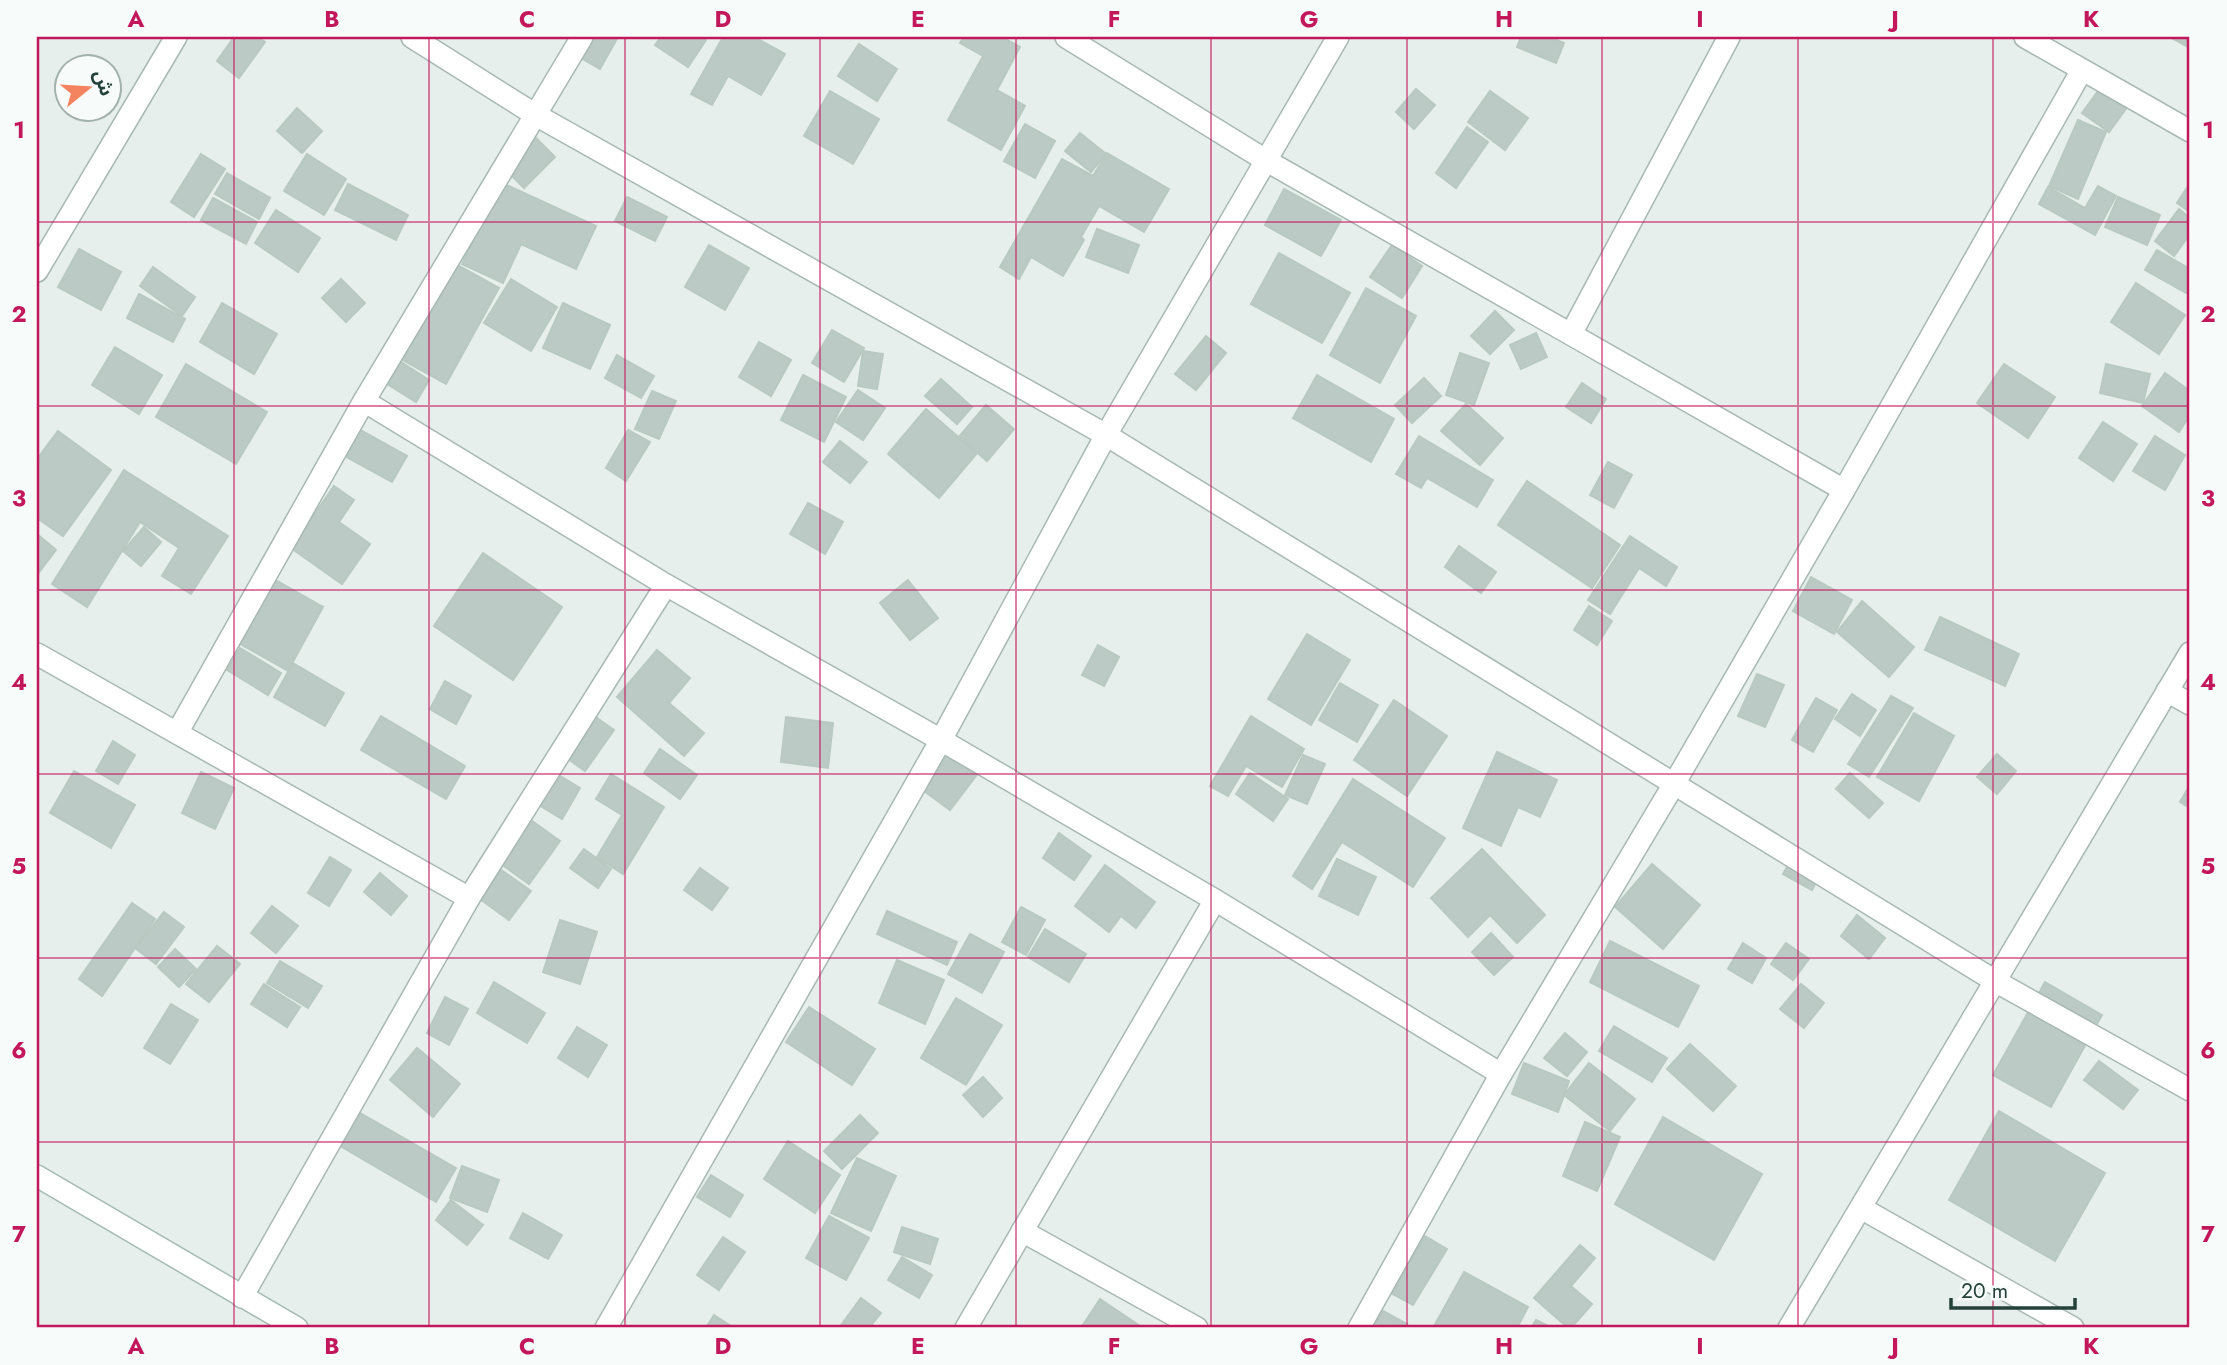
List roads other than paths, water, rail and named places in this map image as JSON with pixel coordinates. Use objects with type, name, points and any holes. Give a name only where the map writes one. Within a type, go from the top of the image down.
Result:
[{"type":"street","points":[[40,257],[176,37]]},
{"type":"street","points":[[412,37],[534,114],[1106,435],[1995,981],[2190,1090]]},
{"type":"street","points":[[177,733],[365,401],[582,37]]},
{"type":"street","points":[[1066,37],[1267,161],[1844,490]]},
{"type":"street","points":[[606,1328],[941,740],[1106,435],[1338,37]]},
{"type":"street","points":[[1572,334],[1729,37]]},
{"type":"street","points":[[2025,37],[2190,131]]},
{"type":"street","points":[[1359,1328],[1501,1074],[1674,784],[2082,70]]},
{"type":"street","points":[[365,401],[666,585],[941,740],[1215,900],[1501,1074]]},
{"type":"street","points":[[242,1297],[469,898],[666,585]]},
{"type":"street","points":[[1789,1328],[2190,653]]},
{"type":"street","points":[[37,654],[469,898]]},
{"type":"street","points":[[2167,691],[2190,704]]},
{"type":"street","points":[[966,1328],[1215,900]]},
{"type":"street","points":[[37,1176],[296,1328]]},
{"type":"street","points":[[1861,1208],[2073,1328]]},
{"type":"street","points":[[1022,1231],[1197,1328]]}]
